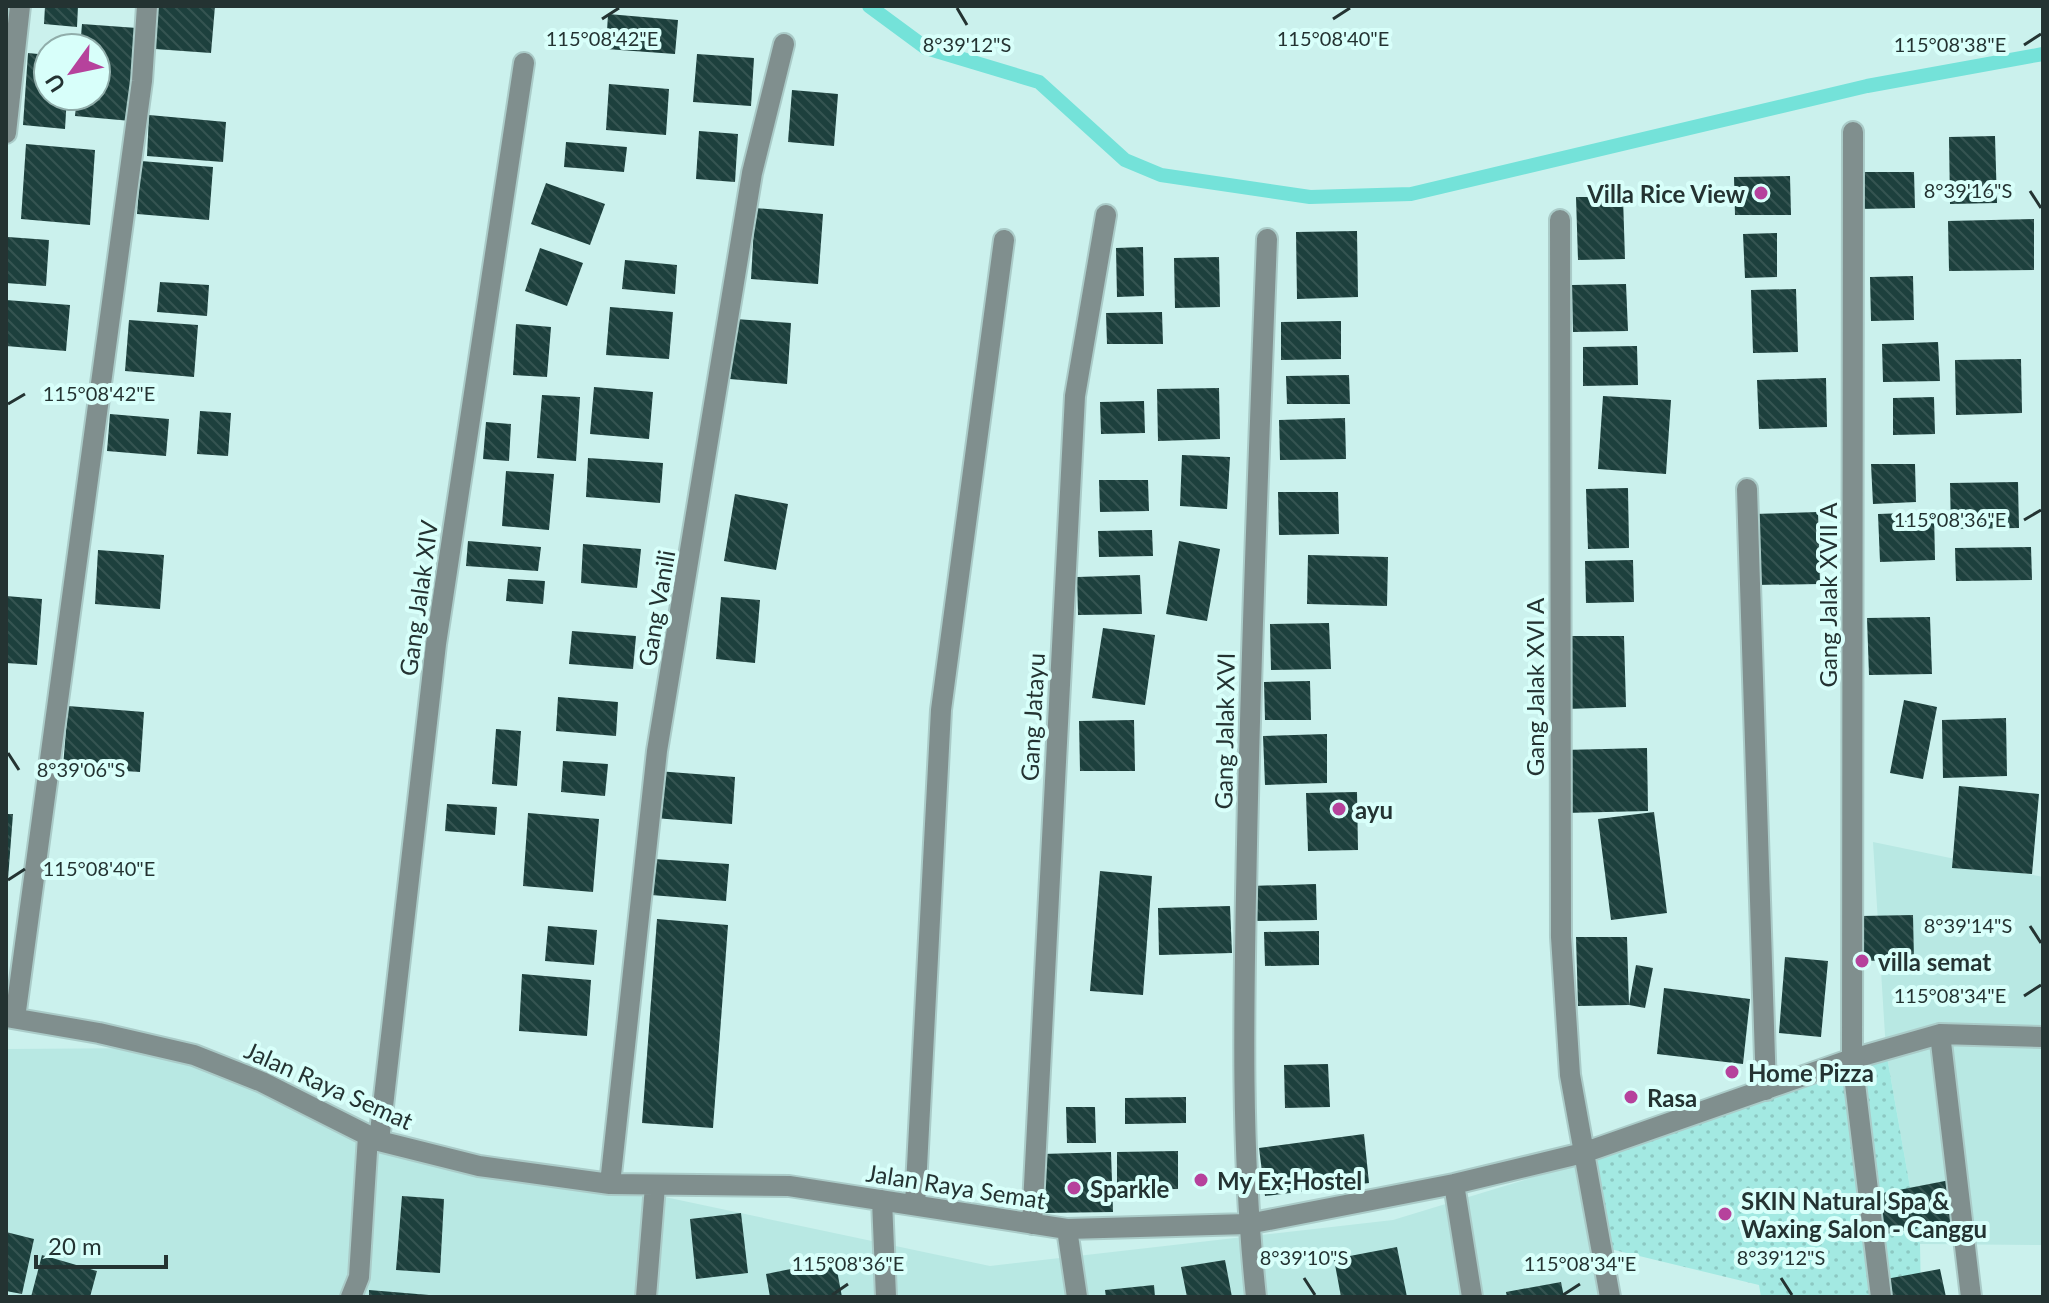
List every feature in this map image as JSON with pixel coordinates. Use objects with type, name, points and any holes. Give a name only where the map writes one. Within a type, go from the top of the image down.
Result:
[{"type":"street","points":[[6,133],[20,6]]},
{"type":"street","points":[[11,1018],[140,96],[147,6]]},
{"type":"street","name":"Gang Vanili","points":[[610,1184],[657,751],[750,184],[784,44]]},
{"type":"street","name":"Gang Jalak XIV","points":[[351,1297],[359,1277],[373,1138],[436,644],[524,63]]},
{"type":"street","name":"Gang Jalak XVII A","points":[[1853,132],[1852,1059],[1881,1297]]},
{"type":"street","name":"Gang Jatayu","points":[[1032,1224],[1075,396],[1106,215]]},
{"type":"street","name":"Gang Jalak XVI A","points":[[1560,220],[1561,937],[1570,1075],[1610,1297]]},
{"type":"street","name":"Gang Jalak XVI","points":[[1256,1297],[1248,1224],[1243,1010],[1251,672],[1267,239]]},
{"type":"street","points":[[915,1205],[941,710],[1004,240]]},
{"type":"street","points":[[1747,489],[1766,1090]]},
{"type":"street","name":"Jalan Raya Semat","points":[[11,1018],[194,1055],[262,1082],[373,1138],[479,1166],[610,1184],[789,1186],[1067,1229],[1248,1224],[1454,1184],[1583,1153],[1852,1059],[1940,1034],[2043,1037]]},
{"type":"street","points":[[1940,1034],[1971,1297]]},
{"type":"street","points":[[1454,1184],[1472,1297]]},
{"type":"street","points":[[646,1297],[655,1186]]},
{"type":"street","points":[[882,1200],[886,1297]]},
{"type":"street","points":[[1067,1229],[1077,1297]]},
{"type":"shaded area","points":[[1873,842],[2043,877],[2043,1245],[1920,1244],[1886,1051]]},
{"type":"shaded area","points":[[156,1048],[396,1140],[990,1266],[1393,1220],[1580,1163],[1610,1297],[6,1297],[6,1049]]},
{"type":"shaded area","points":[[1886,1051],[1920,1244],[1921,1297],[1761,1297],[1759,1285],[1602,1247],[1580,1163]]},
{"type":"building","points":[[45,6],[78,6],[77,27],[44,24]]},
{"type":"building","points":[[158,6],[215,6],[211,53],[155,49]]},
{"type":"building","points":[[608,14],[678,20],[675,54],[606,49]]},
{"type":"building","points":[[82,24],[137,28],[131,121],[75,116],[75,112],[112,112],[112,32],[81,32]]},
{"type":"building","points":[[28,53],[32,53],[32,112],[66,112],[65,129],[23,125]]},
{"type":"building","points":[[697,54],[754,58],[751,106],[693,102]]},
{"type":"building","points":[[609,84],[669,89],[666,135],[606,130]]},
{"type":"building","points":[[792,90],[838,94],[834,146],[788,142]]},
{"type":"building","points":[[149,115],[226,122],[223,162],[147,156]]},
{"type":"building","points":[[699,131],[738,134],[735,182],[696,179]]},
{"type":"building","points":[[1995,136],[1997,203],[1950,204],[1949,137]]},
{"type":"building","points":[[566,142],[627,147],[624,172],[564,167]]},
{"type":"building","points":[[26,144],[95,150],[90,225],[21,219]]},
{"type":"building","points":[[141,161],[213,167],[209,220],[137,214]]},
{"type":"building","points":[[1857,172],[1914,172],[1915,208],[1858,209]]},
{"type":"building","points":[[1790,176],[1791,215],[1735,215],[1734,177]]},
{"type":"building","points":[[546,183],[605,204],[590,245],[531,224]]},
{"type":"building","points":[[1576,197],[1623,197],[1625,259],[1578,260]]},
{"type":"building","points":[[755,208],[823,214],[818,284],[751,279]]},
{"type":"building","points":[[2034,219],[2034,270],[1949,271],[1948,221]]},
{"type":"building","points":[[1357,231],[1358,297],[1297,299],[1296,232]]},
{"type":"building","points":[[1777,233],[1777,277],[1745,278],[1743,234]]},
{"type":"building","points":[[8,237],[49,240],[46,286],[6,283]]},
{"type":"building","points":[[1143,247],[1144,296],[1117,297],[1116,248]]},
{"type":"building","points":[[540,248],[583,263],[567,306],[525,291]]},
{"type":"building","points":[[1219,257],[1220,307],[1175,308],[1174,258]]},
{"type":"building","points":[[625,260],[677,265],[675,294],[622,289]]},
{"type":"building","points":[[1913,276],[1914,320],[1871,321],[1870,277]]},
{"type":"building","points":[[160,282],[209,285],[207,316],[157,312]]},
{"type":"building","points":[[1626,284],[1628,331],[1573,332],[1572,285]]},
{"type":"building","points":[[1796,289],[1798,352],[1753,353],[1751,290]]},
{"type":"building","points":[[6,300],[70,305],[66,351],[6,346]]},
{"type":"building","points":[[610,307],[673,312],[669,359],[606,355]]},
{"type":"building","points":[[1162,312],[1163,344],[1107,344],[1106,313]]},
{"type":"building","points":[[735,319],[791,323],[787,384],[730,379]]},
{"type":"building","points":[[129,320],[198,325],[194,377],[125,371]]},
{"type":"building","points":[[1341,321],[1341,359],[1281,360],[1281,322]]},
{"type":"building","points":[[516,324],[551,327],[547,377],[513,375]]},
{"type":"building","points":[[1938,342],[1940,381],[1883,382],[1882,344]]},
{"type":"building","points":[[1637,346],[1638,385],[1583,386],[1583,347]]},
{"type":"building","points":[[2021,359],[2022,413],[1956,415],[1955,360]]},
{"type":"building","points":[[1349,375],[1350,404],[1287,404],[1286,376]]},
{"type":"building","points":[[1826,378],[1827,427],[1759,429],[1757,380]]},
{"type":"building","points":[[594,387],[653,392],[649,439],[590,434]]},
{"type":"building","points":[[1219,388],[1220,439],[1158,441],[1157,389]]},
{"type":"building","points":[[542,395],[580,397],[576,461],[537,458]]},
{"type":"building","points":[[1603,396],[1671,400],[1666,474],[1598,469]]},
{"type":"building","points":[[1934,397],[1935,434],[1893,435],[1893,398]]},
{"type":"building","points":[[1144,401],[1145,433],[1101,434],[1100,402]]},
{"type":"building","points":[[200,411],[231,413],[228,456],[197,454]]},
{"type":"building","points":[[110,414],[169,419],[166,456],[107,451]]},
{"type":"building","points":[[1345,418],[1346,459],[1280,460],[1279,420]]},
{"type":"building","points":[[486,422],[511,424],[509,461],[483,459]]},
{"type":"building","points":[[1182,455],[1230,457],[1227,509],[1180,506]]},
{"type":"building","points":[[588,458],[663,463],[660,503],[586,497]]},
{"type":"building","points":[[1871,464],[1915,464],[1916,502],[1873,504]]},
{"type":"building","points":[[506,471],[554,474],[549,530],[502,526]]},
{"type":"building","points":[[1099,480],[1148,480],[1149,511],[1100,512]]},
{"type":"building","points":[[2018,482],[2019,528],[1951,529],[1950,483]]},
{"type":"building","points":[[1628,488],[1629,548],[1588,549],[1586,489]]},
{"type":"building","points":[[1278,492],[1338,492],[1339,534],[1279,535]]},
{"type":"building","points":[[735,494],[788,504],[776,570],[724,561]]},
{"type":"building","points":[[1818,512],[1820,584],[1755,585],[1753,514]]},
{"type":"building","points":[[1934,512],[1935,560],[1880,562],[1878,514]]},
{"type":"building","points":[[1152,530],[1153,556],[1099,557],[1098,531]]},
{"type":"building","points":[[468,541],[541,547],[538,571],[466,566]]},
{"type":"building","points":[[1179,541],[1220,549],[1207,621],[1166,614]]},
{"type":"building","points":[[583,544],[641,549],[637,588],[581,583]]},
{"type":"building","points":[[2031,547],[2032,580],[1956,581],[1955,548]]},
{"type":"building","points":[[98,550],[164,555],[160,609],[95,604]]},
{"type":"building","points":[[1308,555],[1388,557],[1387,606],[1307,604]]},
{"type":"building","points":[[1633,560],[1634,602],[1586,603],[1585,561]]},
{"type":"building","points":[[1140,575],[1142,614],[1078,615],[1077,577]]},
{"type":"building","points":[[508,579],[545,581],[543,604],[506,601]]},
{"type":"building","points":[[6,596],[42,599],[37,665],[6,663]]},
{"type":"building","points":[[721,597],[760,600],[755,663],[716,659]]},
{"type":"building","points":[[1930,617],[1932,674],[1869,675],[1867,618]]},
{"type":"building","points":[[1329,623],[1331,669],[1271,670],[1270,624]]},
{"type":"building","points":[[1103,628],[1155,635],[1145,705],[1092,698]]},
{"type":"building","points":[[572,631],[636,636],[633,669],[569,664]]},
{"type":"building","points":[[1566,636],[1624,636],[1626,707],[1567,709]]},
{"type":"building","points":[[1310,681],[1311,720],[1265,720],[1264,682]]},
{"type":"building","points":[[558,697],[618,702],[616,736],[556,731]]},
{"type":"building","points":[[1904,700],[1937,707],[1923,779],[1890,773]]},
{"type":"building","points":[[68,706],[144,712],[140,772],[63,767]]},
{"type":"building","points":[[2006,718],[2007,776],[1943,778],[1942,720]]},
{"type":"building","points":[[1134,720],[1135,771],[1080,771],[1079,721]]},
{"type":"building","points":[[496,729],[521,731],[517,786],[492,784]]},
{"type":"building","points":[[1327,734],[1327,783],[1265,785],[1263,736]]},
{"type":"building","points":[[1647,748],[1648,811],[1564,813],[1563,750]]},
{"type":"building","points":[[563,761],[608,764],[605,796],[561,792]]},
{"type":"building","points":[[657,771],[735,777],[732,824],[654,818]]},
{"type":"building","points":[[1959,786],[2039,794],[2032,874],[1952,868]]},
{"type":"building","points":[[1357,792],[1358,850],[1308,851],[1306,793]]},
{"type":"building","points":[[447,804],[497,807],[495,835],[445,831]]},
{"type":"building","points":[[1654,812],[1667,913],[1611,920],[1598,819]]},
{"type":"building","points":[[528,813],[599,819],[593,892],[523,886]]},
{"type":"building","points":[[6,814],[13,814],[8,879],[6,879]]},
{"type":"building","points":[[654,859],[729,864],[726,901],[651,895]]},
{"type":"building","points":[[1100,871],[1152,876],[1143,995],[1090,991]]},
{"type":"building","points":[[1316,884],[1317,920],[1252,921],[1251,886]]},
{"type":"building","points":[[1230,906],[1232,953],[1159,955],[1158,908]]},
{"type":"building","points":[[1913,915],[1914,960],[1862,961],[1861,916]]},
{"type":"building","points":[[657,919],[728,925],[713,1128],[642,1123]]},
{"type":"building","points":[[548,926],[597,930],[594,965],[545,961]]},
{"type":"building","points":[[1319,931],[1319,965],[1265,966],[1264,932]]},
{"type":"building","points":[[1576,937],[1627,937],[1629,1005],[1578,1006]]},
{"type":"building","points":[[1785,957],[1828,961],[1821,1037],[1779,1033]]},
{"type":"building","points":[[1636,965],[1653,968],[1645,1008],[1629,1005]]},
{"type":"building","points":[[522,974],[591,980],[587,1036],[519,1031]]},
{"type":"building","points":[[1664,988],[1750,999],[1743,1064],[1657,1054]]},
{"type":"building","points":[[1328,1064],[1330,1107],[1285,1108],[1284,1065]]},
{"type":"building","points":[[1186,1097],[1186,1123],[1125,1124],[1125,1098]]},
{"type":"building","points":[[1066,1107],[1095,1107],[1096,1143],[1067,1143]]},
{"type":"building","points":[[1364,1134],[1369,1183],[1265,1196],[1259,1148]]},
{"type":"building","points":[[1178,1151],[1178,1189],[1117,1190],[1117,1152]]},
{"type":"building","points":[[1111,1152],[1113,1212],[1044,1213],[1042,1154]]},
{"type":"building","points":[[1950,1180],[1958,1221],[1886,1234],[1878,1194]]},
{"type":"building","points":[[402,1196],[444,1199],[440,1273],[396,1270]]},
{"type":"building","points":[[741,1213],[748,1273],[696,1279],[690,1219]]},
{"type":"building","points":[[6,1232],[34,1239],[22,1294],[6,1291]]},
{"type":"building","points":[[1397,1247],[1407,1297],[1341,1297],[1334,1259]]},
{"type":"building","points":[[42,1255],[97,1271],[90,1297],[31,1297]]},
{"type":"building","points":[[835,1260],[842,1297],[770,1297],[766,1274]]},
{"type":"building","points":[[1225,1260],[1232,1297],[1187,1297],[1181,1267]]},
{"type":"building","points":[[1940,1269],[1946,1297],[1889,1297],[1886,1279]]},
{"type":"building","points":[[1561,1282],[1564,1297],[1507,1297],[1506,1292]]},
{"type":"building","points":[[1154,1285],[1155,1297],[1106,1297],[1105,1290]]},
{"type":"building","points":[[369,1290],[429,1295],[369,1297]]},
{"type":"waterway","points":[[869,6],[926,48],[1039,82],[1125,160],[1161,175],[1310,197],[1411,194],[1867,86],[2043,54]]},
{"type":"place","name":"Villa Rice View","points":[[1761,193]]},
{"type":"place","name":"ayu","points":[[1339,809]]},
{"type":"place","name":"villa semat","points":[[1862,961]]},
{"type":"place","name":"Home Pizza","points":[[1732,1072]]},
{"type":"place","name":"Rasa","points":[[1631,1097]]},
{"type":"place","name":"My Ex-Hostel","points":[[1201,1180]]},
{"type":"place","name":"Sparkle","points":[[1074,1188]]},
{"type":"place","name":"SKIN Natural Spa & Waxing Salon - Canggu","points":[[1725,1214]]}]
